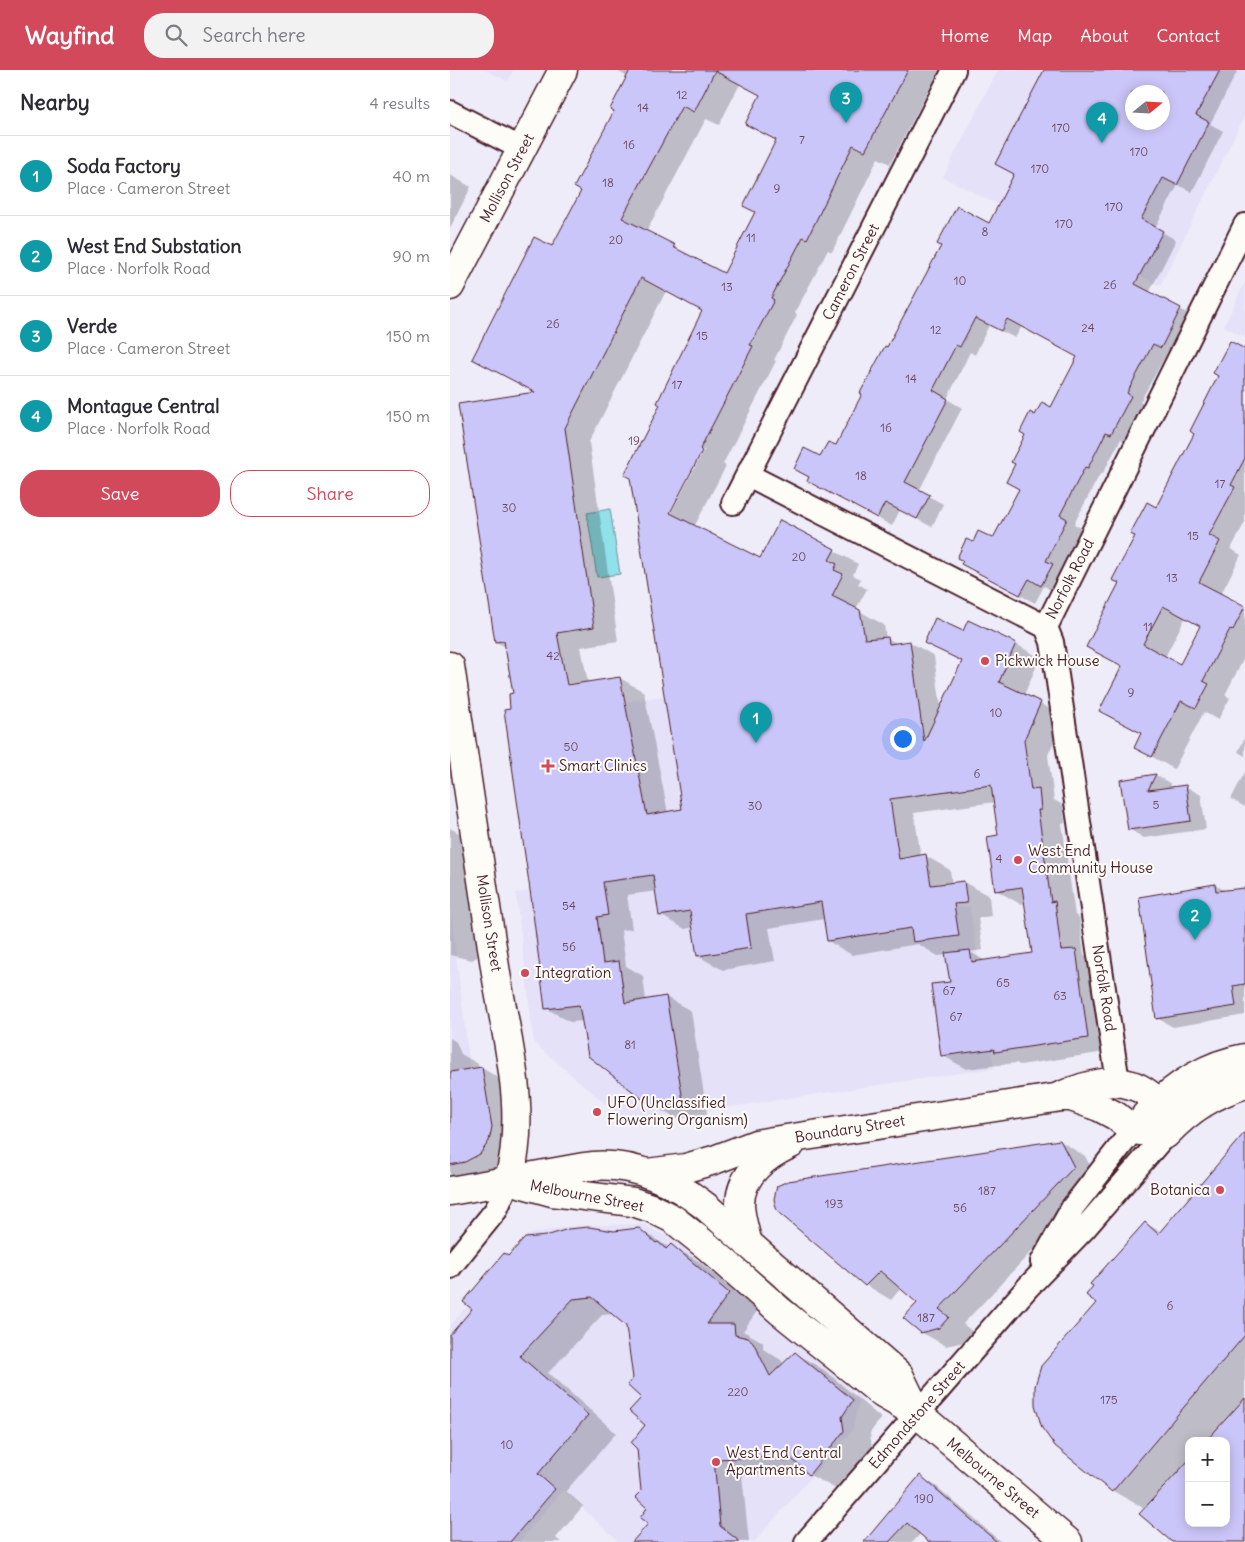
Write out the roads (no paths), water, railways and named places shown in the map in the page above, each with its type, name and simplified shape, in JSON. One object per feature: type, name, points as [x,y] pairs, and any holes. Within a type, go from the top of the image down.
[{"type":"street","name":"Mollison Street","points":[[450,286],[563,70]]},
{"type":"street","name":"Cameron Street","points":[[733,503],[954,70]]},
{"type":"street","points":[[450,112],[522,149]]},
{"type":"street","name":"Norfolk Road","points":[[1118,1082],[1052,642],[1046,627],[1245,225]]},
{"type":"street","points":[[748,475],[1046,627]]},
{"type":"street","name":"Mollison Street","points":[[450,666],[500,999],[517,1090],[517,1137],[509,1180]]},
{"type":"street","points":[[1134,1130],[1159,1102],[1176,1088],[1204,1071],[1223,1063],[1245,1058]]},
{"type":"street","name":"Boundary Street","points":[[1056,1097],[1088,1085],[1118,1082],[1137,1087],[1159,1102]]},
{"type":"street","points":[[1134,1130],[1166,1134],[1193,1109],[1208,1099],[1245,1084]]},
{"type":"street","name":"Boundary Street","points":[[647,1173],[708,1162],[756,1144],[1056,1097],[1071,1097],[1099,1106],[1134,1130]]},
{"type":"street","points":[[1159,1102],[1166,1134]]},
{"type":"street","name":"Edmondstone Street","points":[[1028,1287],[1073,1207],[1134,1130]]},
{"type":"street","name":"Edmondstone Street","points":[[806,1542],[1028,1287],[1084,1229],[1166,1134]]},
{"type":"street","points":[[748,1244],[740,1202],[747,1179],[755,1167],[769,1156],[786,1146],[813,1135]]},
{"type":"street","name":"Melbourne Street","points":[[509,1180],[591,1166],[618,1166],[647,1173],[670,1182],[690,1195],[899,1375],[918,1414]]},
{"type":"street","points":[[450,1191],[509,1180]]},
{"type":"street","points":[[450,1267],[496,1210],[509,1180]]},
{"type":"street","name":"Melbourne Street","points":[[509,1180],[552,1192],[632,1202],[650,1208],[673,1220],[708,1247],[780,1311],[883,1394],[918,1414],[1068,1542]]},
{"type":"water","points":[[610,509],[620,574],[597,577],[587,513]]},
{"type":"place","name":"Verde","points":[[846,123]]},
{"type":"place","name":"Montague Central","points":[[1102,143]]},
{"type":"place","name":"Pickwick House","points":[[985,661]]},
{"type":"place","name":"Soda Factory","points":[[756,743]]},
{"type":"place","name":"Smart Clinics","points":[[548,766]]},
{"type":"place","name":"West End Community House","points":[[1018,860]]},
{"type":"place","name":"West End Substation","points":[[1195,940]]},
{"type":"place","name":"Integration","points":[[525,973]]},
{"type":"place","name":"UFO (Unclassified Flowering Organism)","points":[[597,1112]]},
{"type":"place","name":"Botanica","points":[[1220,1190]]},
{"type":"place","name":"West End Central Apartments","points":[[716,1462]]}]
